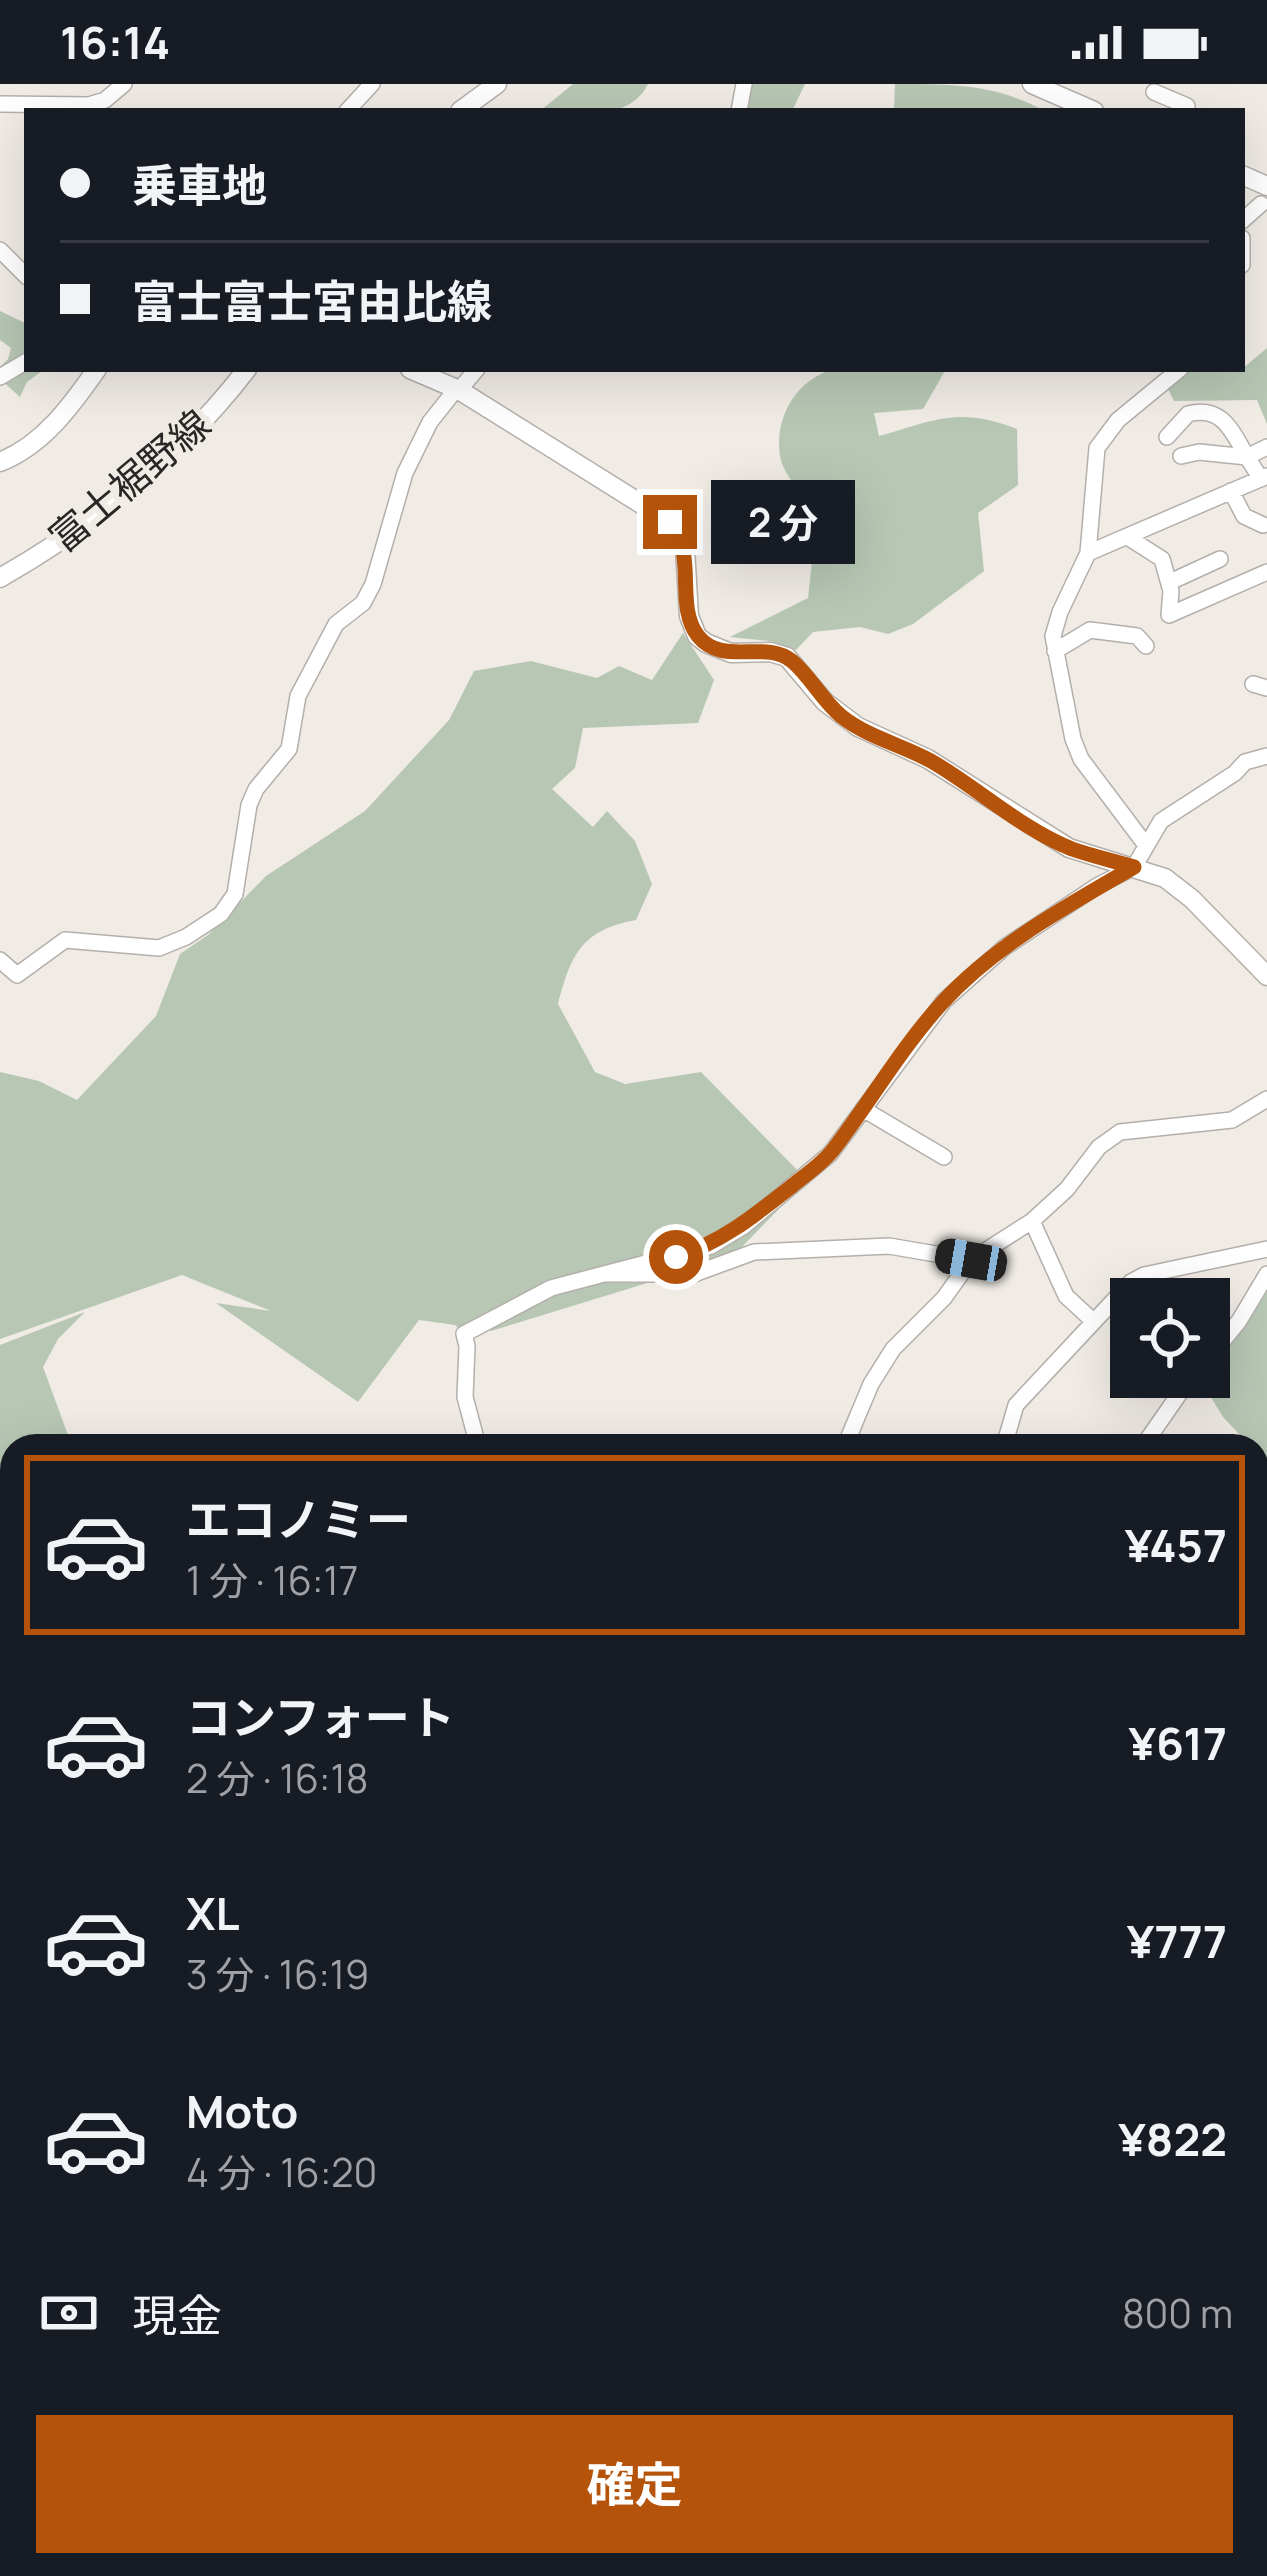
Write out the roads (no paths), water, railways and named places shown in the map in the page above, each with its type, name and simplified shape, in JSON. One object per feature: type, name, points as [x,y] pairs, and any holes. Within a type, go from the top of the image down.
[{"type":"main road","points":[[464,108],[497,84]]},
{"type":"main road","points":[[1032,84],[1087,108]]},
{"type":"main road","points":[[0,462],[63,416],[96,372]]},
{"type":"main road","name":"富士裾野線","points":[[0,578],[106,508],[185,439],[244,372]]},
{"type":"main road","points":[[417,372],[458,389],[670,522],[685,548],[689,616],[706,643],[731,653],[770,652],[787,658],[825,702],[858,728],[928,759],[1070,848],[1165,878],[1267,976]]},
{"type":"street","points":[[0,104],[89,105],[124,84]]},
{"type":"street","points":[[350,108],[372,84]]},
{"type":"street","points":[[1152,88],[1187,106]]},
{"type":"street","points":[[0,250],[24,274]]},
{"type":"street","points":[[0,960],[17,975],[65,940],[159,948],[221,914],[235,894],[249,805],[256,789],[289,749],[298,696],[336,623],[363,603],[373,584],[405,473],[430,422],[474,372]]},
{"type":"street","points":[[1145,844],[1081,759],[1054,651],[1054,628],[1088,553],[1096,448],[1118,420],[1176,372]]},
{"type":"street","points":[[1088,553],[1264,477],[1225,419],[1209,412],[1188,414],[1167,437]]},
{"type":"street","points":[[1181,456],[1199,452],[1247,457],[1267,447]]},
{"type":"street","points":[[1232,491],[1250,523]]},
{"type":"street","points":[[1129,538],[1162,559],[1170,582],[1169,615],[1267,572]]},
{"type":"street","points":[[1170,582],[1220,559]]},
{"type":"street","points":[[1054,651],[1090,630],[1136,636],[1146,646]]},
{"type":"street","points":[[475,1434],[464,1397],[464,1334],[551,1288],[711,1246],[744,1226],[830,1154],[903,1050],[959,987],[1005,947],[1096,886],[1134,867],[1161,821],[1235,773],[1245,761],[1267,756]]},
{"type":"street","points":[[850,1434],[893,1348],[944,1298],[971,1260],[1032,1221],[1067,1189],[1099,1147],[1120,1132],[1232,1120],[1267,1099]]},
{"type":"street","points":[[863,1108],[944,1157]]},
{"type":"street","points":[[1032,1221],[1066,1296],[1092,1320]]},
{"type":"street","points":[[604,1274],[694,1274],[754,1252],[889,1246],[971,1260]]},
{"type":"street","points":[[1008,1434],[1016,1406],[1131,1282],[1144,1275],[1267,1250]]},
{"type":"street","points":[[1230,1332],[1267,1274]]},
{"type":"street","points":[[1152,1434],[1177,1398]]}]
